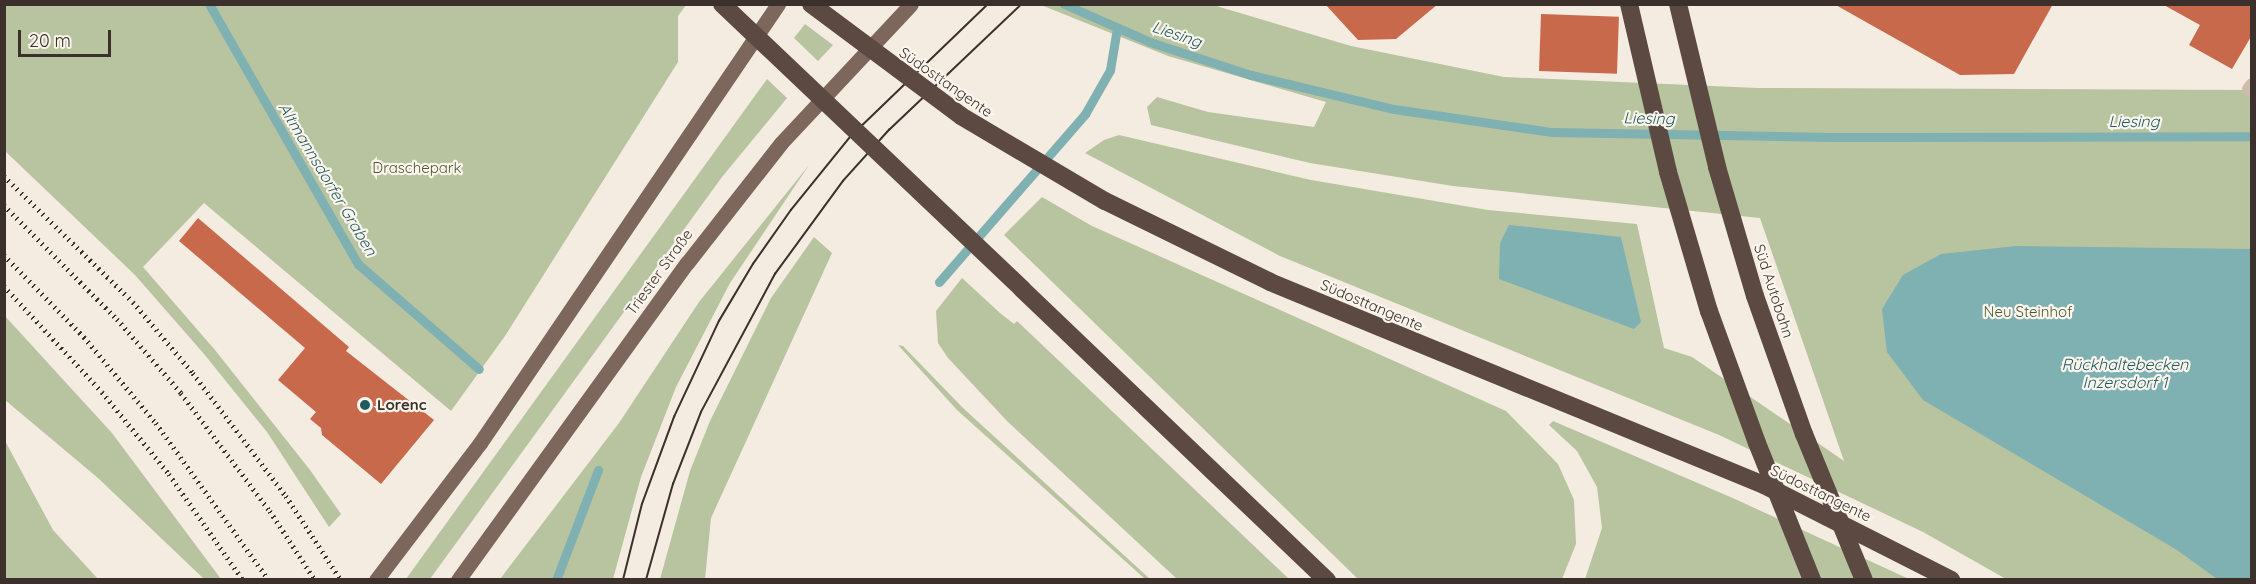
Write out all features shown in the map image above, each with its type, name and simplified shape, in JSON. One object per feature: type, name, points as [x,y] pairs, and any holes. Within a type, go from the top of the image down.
[{"type":"highway","points":[[722,4],[1327,579]]},
{"type":"highway","name":"Südosttangente","points":[[811,4],[961,116],[1106,201],[1270,282],[1764,485],[1951,579]]},
{"type":"highway","points":[[1629,4],[1668,172],[1709,311],[1757,443],[1812,579]]},
{"type":"highway","name":"Süd Autobahn","points":[[1678,4],[1717,167],[1755,296],[1804,434],[1864,579]]},
{"type":"main road","points":[[376,579],[493,424],[778,4]]},
{"type":"main road","name":"Triester Straße","points":[[458,579],[687,263],[781,143],[911,4]]},
{"type":"green space","name":"Draschepark","points":[[4,5],[686,5],[678,16],[678,62],[505,336],[451,411],[204,203],[143,267],[215,350],[310,470],[341,514],[329,527],[267,432],[204,354],[135,275],[5,151]]},
{"type":"green space","name":"Neu Steinhof","points":[[1041,5],[1213,5],[1351,46],[1504,77],[1758,88],[2251,90],[2251,579],[2006,579],[1923,532],[1719,435],[1280,256],[1085,153],[1104,140],[1119,135],[1311,180],[1488,210],[1637,224],[1664,348],[1692,357],[1844,461],[1760,218],[1453,186],[1310,163],[1151,125],[1147,107],[1157,97],[1208,112],[1314,127],[1326,102],[1168,56]]},
{"type":"green space","points":[[805,24],[833,45],[818,61],[794,38]]},
{"type":"green space","points":[[767,79],[787,98],[722,177],[430,579],[406,579]]},
{"type":"green space","points":[[809,165],[730,283],[676,387],[641,477],[613,579],[500,579],[619,423],[699,302]]},
{"type":"green space","points":[[1042,197],[1092,226],[1506,411],[1558,464],[1574,500],[1576,544],[1562,579],[1358,579],[1004,235]]},
{"type":"green space","points":[[814,237],[832,253],[711,518],[705,579],[660,579],[690,471],[710,421],[771,298]]},
{"type":"green space","points":[[962,278],[1014,324],[1017,321],[1289,579],[1177,579],[1008,422],[948,358],[938,343],[936,311]]},
{"type":"green space","points":[[4,315],[112,433],[221,579],[204,579],[98,478],[5,400]]},
{"type":"green space","points":[[898,345],[903,346],[963,408],[1150,579],[1145,579],[957,410]]},
{"type":"green space","points":[[1553,421],[1735,499],[1909,579],[1585,579],[1602,528],[1597,487],[1577,451],[1549,425]]},
{"type":"green space","points":[[4,439],[53,530],[98,579],[5,579]]},
{"type":"water","points":[[1509,225],[1621,237],[1641,322],[1634,329],[1499,279],[1500,243]]},
{"type":"water","name":"Rückhaltebecken Inzersdorf 1","points":[[2016,246],[2251,249],[2251,579],[2217,579],[2177,550],[1923,400],[1887,352],[1882,309],[1903,275],[1941,254]]},
{"type":"building","points":[[1325,4],[1438,4],[1396,39],[1358,40]]},
{"type":"building","points":[[1834,4],[2053,4],[2014,74],[1960,75]]},
{"type":"building","points":[[2162,4],[2252,4],[2252,35],[2232,69],[2189,45],[2200,25]]},
{"type":"building","points":[[1541,14],[1619,17],[1617,74],[1539,71]]},
{"type":"building","name":"Lorenc","points":[[198,218],[349,347],[346,351],[434,420],[381,484],[322,435],[321,428],[310,419],[316,412],[278,380],[305,348],[179,241]]},
{"type":"waterway","name":"Altmannsdorfer Graben","points":[[209,4],[358,264],[479,369]]},
{"type":"waterway","name":"Liesing","points":[[1064,4],[1150,42],[1251,75],[1394,109],[1552,132],[1833,137],[2252,136]]},
{"type":"waterway","points":[[939,282],[1085,114],[1110,70],[1117,28]]},
{"type":"waterway","name":"Altmannsdorfer Graben","points":[[556,580],[598,470]]},
{"type":"tram line","points":[[623,580],[642,504],[674,417],[719,321],[753,264],[791,210],[851,136],[988,4]]},
{"type":"tram line","points":[[646,580],[673,484],[701,412],[775,274],[843,181],[889,130],[1022,4]]},
{"type":"railway","points":[[4,176],[133,302],[193,373],[286,496],[341,580]]},
{"type":"railway","points":[[4,205],[117,319],[181,393],[270,511],[315,580]]},
{"type":"railway","points":[[4,255],[84,337],[156,423],[269,580]]},
{"type":"railway","points":[[4,286],[102,392],[169,474],[243,580]]},
{"type":"place","name":"Lorenc","points":[[365,405]]}]
